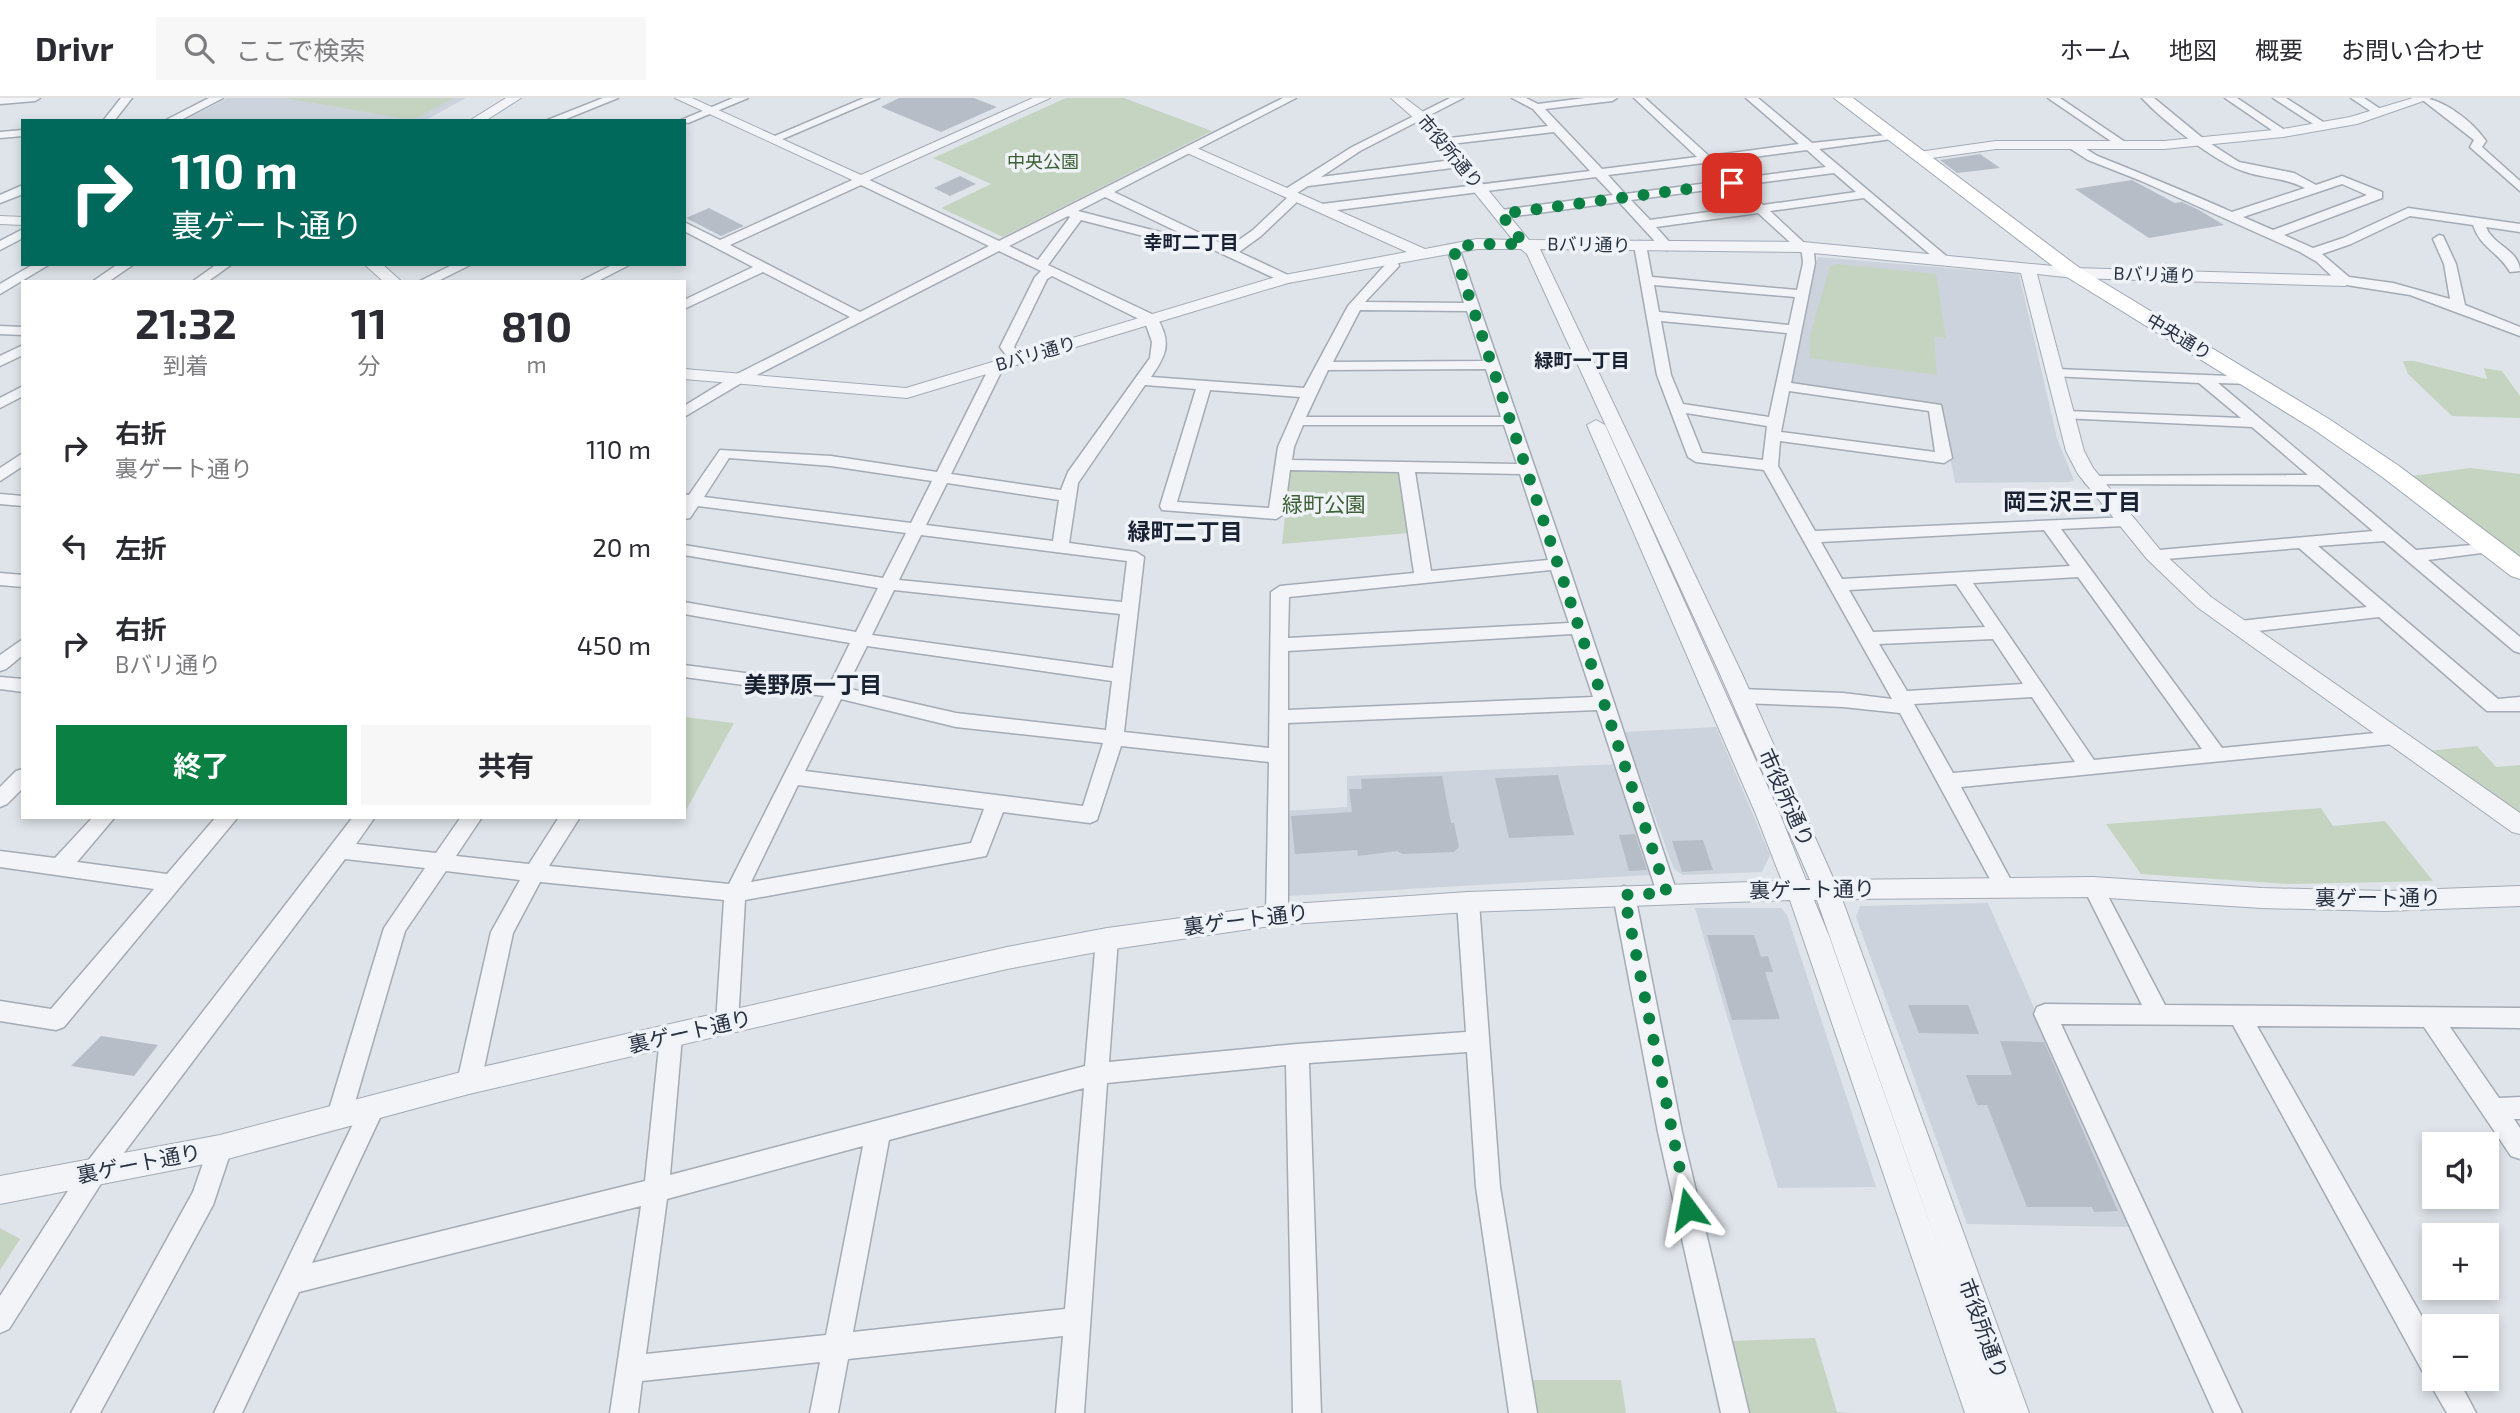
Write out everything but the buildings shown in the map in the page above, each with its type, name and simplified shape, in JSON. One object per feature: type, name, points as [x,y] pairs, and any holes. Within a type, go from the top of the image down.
[{"type":"main road","name":"中央通り","points":[[1842,98],[2074,273],[2250,380],[2390,471],[2520,570]]},
{"type":"street","points":[[0,101],[34,98]]},
{"type":"street","points":[[110,119],[127,98]]},
{"type":"street","points":[[173,119],[218,98]]},
{"type":"street","points":[[480,119],[515,98]]},
{"type":"street","points":[[555,119],[613,98]]},
{"type":"street","points":[[681,98],[774,139],[1151,319],[1160,347],[1143,381],[1076,472],[1068,496],[1060,547]]},
{"type":"street","points":[[686,120],[743,98]]},
{"type":"street","points":[[774,139],[874,98]]},
{"type":"street","points":[[721,244],[1044,98]]},
{"type":"street","points":[[686,412],[738,379],[999,246],[1073,214],[1106,193],[1291,98]]},
{"type":"street","name":"市役所通り","points":[[1397,98],[1421,117],[1524,244],[1534,252],[1741,696],[1826,889],[2013,1413]]},
{"type":"street","points":[[1229,253],[1258,233],[1296,191],[1356,149],[1458,98]]},
{"type":"street","points":[[1517,98],[1536,107],[1667,246]]},
{"type":"street","points":[[1536,107],[1612,98]]},
{"type":"street","points":[[1640,98],[1808,252],[1809,263],[1774,429],[1770,466],[1904,702],[2004,886]]},
{"type":"street","points":[[1751,98],[1945,260]]},
{"type":"street","points":[[2053,98],[2125,146]]},
{"type":"street","points":[[2147,98],[2201,142],[2248,169],[2290,177],[2314,188]]},
{"type":"street","points":[[2230,98],[2283,133]]},
{"type":"street","points":[[2278,98],[2325,127]]},
{"type":"street","points":[[2356,98],[2379,112]]},
{"type":"street","points":[[1918,156],[1996,145],[2125,146],[2201,142],[2283,133],[2325,127],[2417,99],[2453,116],[2478,138],[2480,142],[2476,147],[2481,153],[2520,187]]},
{"type":"street","points":[[1442,142],[1557,128]]},
{"type":"street","points":[[0,135],[21,133]]},
{"type":"street","points":[[1322,208],[1892,136]]},
{"type":"street","points":[[2075,147],[2092,158],[2274,234],[2312,253],[2345,281],[2397,286],[2520,332]]},
{"type":"street","points":[[1190,149],[1296,191],[1322,208],[1422,253]]},
{"type":"street","points":[[1296,191],[1460,163]]},
{"type":"street","points":[[1501,214],[1836,169]]},
{"type":"street","points":[[2233,216],[2342,180],[2378,195],[2274,234]]},
{"type":"street","points":[[0,199],[21,190]]},
{"type":"street","points":[[1106,193],[1284,279]]},
{"type":"street","points":[[1648,224],[1867,194]]},
{"type":"street","points":[[2312,253],[2347,241],[2408,212],[2520,228]]},
{"type":"street","points":[[1073,214],[1195,247],[1209,243]]},
{"type":"street","points":[[1017,360],[1007,347],[1042,277],[1049,257],[1073,214]]},
{"type":"street","points":[[0,220],[21,220]]},
{"type":"street","points":[[2478,222],[2484,239],[2509,257],[2515,269]]},
{"type":"street","points":[[686,227],[860,317]]},
{"type":"street","points":[[686,238],[698,233]]},
{"type":"street","points":[[0,246],[21,234]]},
{"type":"street","points":[[2439,239],[2450,264],[2459,308]]},
{"type":"street","name":"Bバリ通り","points":[[686,374],[896,394],[1284,279],[1476,244],[1803,247],[2074,273],[2345,281]]},
{"type":"street","name":"市役所通り","points":[[1524,244],[1517,252],[1707,673],[1798,890],[1981,1413]]},
{"type":"street","points":[[1640,245],[1664,375],[1696,457],[1770,466]]},
{"type":"street","points":[[1453,248],[1667,893]]},
{"type":"street","points":[[1205,386],[1168,506],[1276,514],[1282,465],[1308,393],[1355,306],[1392,266],[1391,260]]},
{"type":"street","points":[[0,290],[41,266]]},
{"type":"street","points":[[101,280],[125,266]]},
{"type":"street","points":[[201,280],[223,266]]},
{"type":"street","points":[[374,266],[392,280]]},
{"type":"street","points":[[429,280],[461,266]]},
{"type":"street","points":[[589,280],[621,266]]},
{"type":"street","points":[[686,304],[764,267]]},
{"type":"street","points":[[2028,268],[2075,451],[2092,481],[2154,555],[2180,582],[2240,627],[2520,825]]},
{"type":"street","points":[[1647,280],[1802,294]]},
{"type":"street","points":[[1355,306],[1471,307]]},
{"type":"street","points":[[1654,316],[1796,330]]},
{"type":"street","points":[[0,330],[20,329]]},
{"type":"street","points":[[0,362],[21,350]]},
{"type":"street","points":[[1323,366],[1492,365]]},
{"type":"street","points":[[727,1023],[735,893],[790,777],[997,366]]},
{"type":"street","points":[[2056,373],[2250,380]]},
{"type":"street","points":[[2205,380],[2520,647]]},
{"type":"street","points":[[1143,381],[1308,393]]},
{"type":"street","points":[[1676,407],[1774,429],[1944,458],[1936,408],[1783,386]]},
{"type":"street","points":[[0,404],[21,391]]},
{"type":"street","points":[[2067,415],[2254,423]]},
{"type":"street","points":[[1296,421],[1509,421]]},
{"type":"street","points":[[687,504],[725,453],[831,461],[1068,496]]},
{"type":"street","points":[[0,476],[21,460]]},
{"type":"street","points":[[1282,465],[1527,469]]},
{"type":"street","points":[[1406,467],[1423,576]]},
{"type":"street","points":[[2092,481],[2323,480]]},
{"type":"street","points":[[0,499],[21,501]]},
{"type":"street","points":[[687,504],[916,528],[1136,557],[1114,739],[1090,815],[790,777]]},
{"type":"street","points":[[1809,537],[2124,521]]},
{"type":"street","points":[[2049,525],[2216,754]]},
{"type":"street","points":[[2154,555],[2389,535]]},
{"type":"street","points":[[2305,544],[2494,706],[2520,704]]},
{"type":"street","points":[[2413,556],[2489,547]]},
{"type":"street","points":[[686,550],[888,584],[1130,609]]},
{"type":"street","points":[[1277,915],[1280,592],[1560,564]]},
{"type":"street","points":[[1837,585],[2083,571]]},
{"type":"street","points":[[1961,578],[2088,766]]},
{"type":"street","points":[[0,579],[21,581]]},
{"type":"street","points":[[686,608],[861,639],[1122,676]]},
{"type":"street","points":[[2240,627],[2380,611]]},
{"type":"street","points":[[1280,645],[1581,628]]},
{"type":"street","points":[[1868,638],[1998,633]]},
{"type":"street","points":[[0,665],[21,647]]},
{"type":"street","points":[[686,671],[833,691],[956,720],[1277,756]]},
{"type":"street","points":[[0,683],[21,686]]},
{"type":"street","points":[[1741,696],[1904,702],[2036,690]]},
{"type":"street","points":[[1278,717],[1606,703]]},
{"type":"street","points":[[1948,781],[2396,738]]},
{"type":"street","points":[[0,799],[21,778]]},
{"type":"street","points":[[340,850],[735,893],[979,850],[996,804]]},
{"type":"street","points":[[60,867],[103,819]]},
{"type":"street","points":[[0,1011],[56,1020],[226,819]]},
{"type":"street","points":[[0,1320],[93,1174],[363,819]]},
{"type":"street","points":[[339,1116],[395,928],[471,819]]},
{"type":"street","points":[[470,1082],[502,932],[534,873],[569,819]]},
{"type":"street","points":[[0,859],[173,883]]},
{"type":"street","name":"裏ゲート通り","points":[[0,1190],[220,1148],[470,1082],[1007,958],[1107,939],[1277,915],[1468,902],[1667,893],[2004,886],[2094,887],[2261,898],[2385,901],[2520,896]]},
{"type":"street","points":[[2094,887],[2157,1013]]},
{"type":"street","points":[[1624,895],[1670,1132],[1735,1413]]},
{"type":"street","points":[[1468,902],[1488,1187],[1523,1413]]},
{"type":"street","points":[[1070,1413],[1107,939]]},
{"type":"street","points":[[2228,1413],[2045,1014],[2520,1018]]},
{"type":"street","points":[[2239,1015],[2422,1343]]},
{"type":"street","points":[[2430,1017],[2520,1148]]},
{"type":"street","points":[[624,1413],[656,1190],[671,1037]]},
{"type":"street","points":[[291,1280],[656,1190],[1095,1074],[1297,1054],[1477,1041]]},
{"type":"street","points":[[1297,1054],[1307,1413]]},
{"type":"street","points":[[228,1413],[373,1107]]},
{"type":"street","points":[[2493,1109],[2520,1108]]},
{"type":"street","points":[[824,1413],[878,1132]]},
{"type":"street","points":[[85,1413],[204,1197],[220,1148]]},
{"type":"street","points":[[630,1369],[1076,1321]]},
{"type":"street","points":[[2450,1391],[2462,1413]]},
{"type":"shaded area","points":[[228,98],[466,98],[428,119],[186,119]]},
{"type":"shaded area","points":[[1818,257],[2019,274],[2057,438],[2074,480],[1955,483],[1940,405],[1789,383]]},
{"type":"shaded area","points":[[1716,727],[1770,855],[1762,872],[1683,875],[1674,869],[1624,732]]},
{"type":"shaded area","points":[[1618,764],[1654,873],[1650,875],[1289,896],[1285,811],[1347,807],[1347,776]]},
{"type":"shaded area","points":[[1988,903],[2131,1227],[1967,1224],[1856,917],[1860,906]]},
{"type":"shaded area","points":[[1695,908],[1781,908],[1787,915],[1876,1187],[1778,1188]]},
{"type":"green space","points":[[285,98],[454,98],[417,118],[405,119]]},
{"type":"green space","name":"中央公園","points":[[1066,98],[1124,98],[1212,131],[1003,237],[941,208],[991,184],[933,158]]},
{"type":"green space","points":[[1837,264],[1936,274],[1946,338],[1934,337],[1937,375],[1810,358],[1810,336],[1830,266]]},
{"type":"green space","points":[[2403,361],[2414,361],[2487,379],[2484,368],[2502,371],[2520,396],[2520,418],[2452,416],[2408,374]]},
{"type":"green space","points":[[2470,468],[2520,474],[2520,561],[2412,476]]},
{"type":"green space","name":"緑町公園","points":[[1290,469],[1398,470],[1409,533],[1282,544]]},
{"type":"green space","points":[[686,717],[734,723],[686,810]]},
{"type":"green space","points":[[2477,746],[2496,767],[2520,765],[2520,817],[2428,751]]},
{"type":"green space","points":[[2321,808],[2333,826],[2385,821],[2433,881],[2288,884],[2141,874],[2106,824]]},
{"type":"green space","points":[[0,1228],[20,1239],[0,1270]]},
{"type":"green space","points":[[1815,1338],[1837,1412],[1852,1413],[1747,1413],[1730,1341]]},
{"type":"green space","points":[[1531,1380],[1621,1380],[1626,1413],[1535,1413]]},
{"type":"district","name":"幸町二丁目","points":[[1191,242]]},
{"type":"district","name":"緑町一丁目","points":[[1582,360]]},
{"type":"district","name":"岡三沢三丁目","points":[[2072,502]]},
{"type":"district","name":"緑町二丁目","points":[[1185,532]]},
{"type":"district","name":"美野原一丁目","points":[[813,685]]},
{"type":"route","points":[[1688,1209],[1670,1132],[1624,895],[1667,893],[1547,524],[1509,421],[1453,248],[1476,244],[1524,244],[1501,214],[1732,183]]}]
